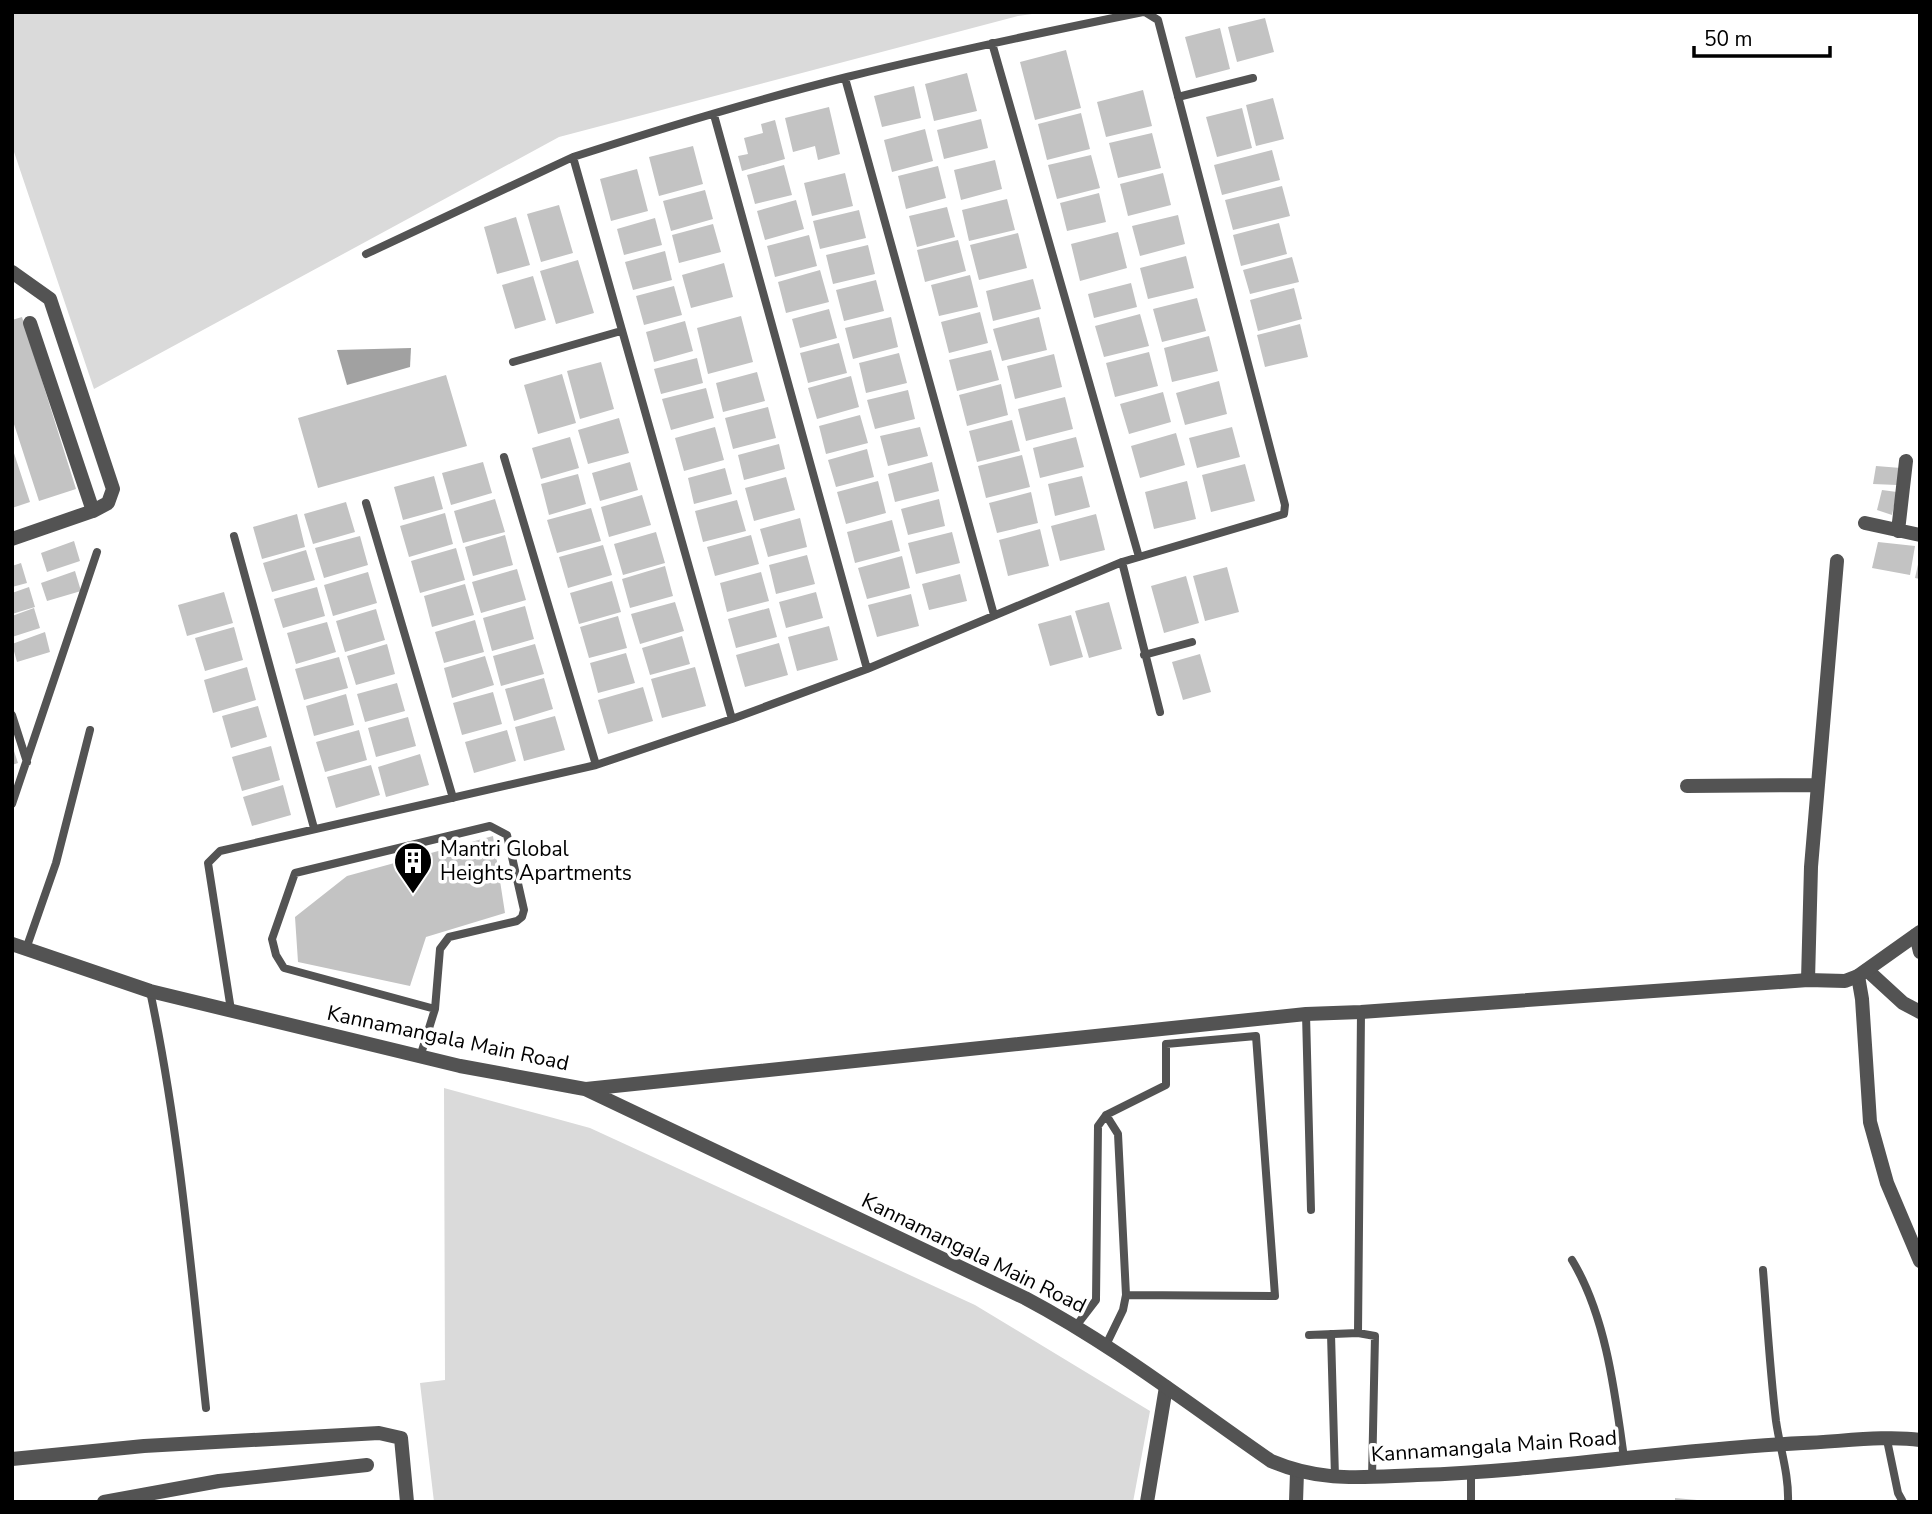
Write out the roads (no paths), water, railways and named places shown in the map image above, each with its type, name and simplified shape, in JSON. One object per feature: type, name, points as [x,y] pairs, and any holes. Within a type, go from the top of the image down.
[{"type":"street","points":[[12,272],[50,299],[114,489],[107,503],[93,512],[12,539]]},
{"type":"street","points":[[30,323],[93,512]]},
{"type":"street","points":[[1898,531],[1906,461]]},
{"type":"street","points":[[1865,523],[1920,535]]},
{"type":"street","points":[[1808,980],[1811,867],[1837,561]]},
{"type":"street","points":[[1687,786],[1818,785]]},
{"type":"street","points":[[584,1089],[1306,1014],[1361,1013],[1808,980],[1845,981],[1862,973],[1918,933],[1920,952]]},
{"type":"street","name":"Kannamangala Main Road","points":[[19,946],[150,991],[420,1057],[584,1089],[1012,1292],[1076,1326],[1271,1461],[1297,1472],[1371,1478],[1471,1474],[1779,1444],[1920,1440]]},
{"type":"street","points":[[1862,973],[1920,1012]]},
{"type":"street","points":[[1862,973],[1870,1122],[1887,1183],[1920,1261]]},
{"type":"street","points":[[1147,1502],[1166,1387]]},
{"type":"street","points":[[12,1459],[144,1446],[379,1433],[401,1438],[407,1502]]},
{"type":"street","points":[[104,1502],[219,1481],[367,1465]]},
{"type":"street","points":[[1296,1502],[1297,1472]]},
{"type":"lane","points":[[231,1010],[208,863],[220,851],[596,765],[867,669],[1122,562],[1284,514],[1285,505],[1158,20],[1144,12],[992,43],[845,78],[573,157],[366,254]]},
{"type":"lane","points":[[992,43],[1139,557]]},
{"type":"lane","points":[[845,78],[994,615]]},
{"type":"lane","points":[[1178,97],[1253,78]]},
{"type":"lane","points":[[714,115],[867,669]]},
{"type":"lane","points":[[573,157],[732,719]]},
{"type":"lane","points":[[513,362],[621,331]]},
{"type":"lane","points":[[505,457],[596,765]]},
{"type":"lane","points":[[366,503],[453,798]]},
{"type":"lane","points":[[234,536],[314,828]]},
{"type":"lane","points":[[12,804],[97,552]]},
{"type":"lane","points":[[1122,562],[1160,712]]},
{"type":"lane","points":[[1144,655],[1192,642]]},
{"type":"lane","points":[[12,715],[27,761]]},
{"type":"lane","points":[[19,946],[56,863],[90,730]]},
{"type":"lane","points":[[420,1057],[435,1009],[440,949],[443,942],[449,937],[522,917],[524,910],[507,835],[490,826],[295,873],[272,939],[276,955],[284,968],[435,1009]]},
{"type":"lane","points":[[150,991],[175,1125],[206,1408]]},
{"type":"lane","points":[[1358,1333],[1361,1013]]},
{"type":"lane","points":[[1306,1014],[1311,1210]]},
{"type":"lane","points":[[1076,1326],[1096,1300],[1098,1126],[1106,1115],[1166,1085],[1166,1044],[1256,1036],[1275,1296],[1126,1295]]},
{"type":"lane","points":[[1106,1115],[1118,1134],[1126,1295],[1123,1310],[1107,1345]]},
{"type":"lane","points":[[1573,1260],[1586,1283],[1599,1325],[1615,1394],[1624,1458]]},
{"type":"lane","points":[[1763,1270],[1779,1444],[1787,1470],[1788,1502]]},
{"type":"lane","points":[[1309,1335],[1358,1333],[1375,1336],[1371,1478]]},
{"type":"lane","points":[[1331,1334],[1335,1477]]},
{"type":"lane","points":[[1887,1440],[1898,1493],[1903,1502]]},
{"type":"lane","points":[[1471,1474],[1471,1502]]},
{"type":"place","name":"Mantri Global Heights Apartments","points":[[413,895]]}]
